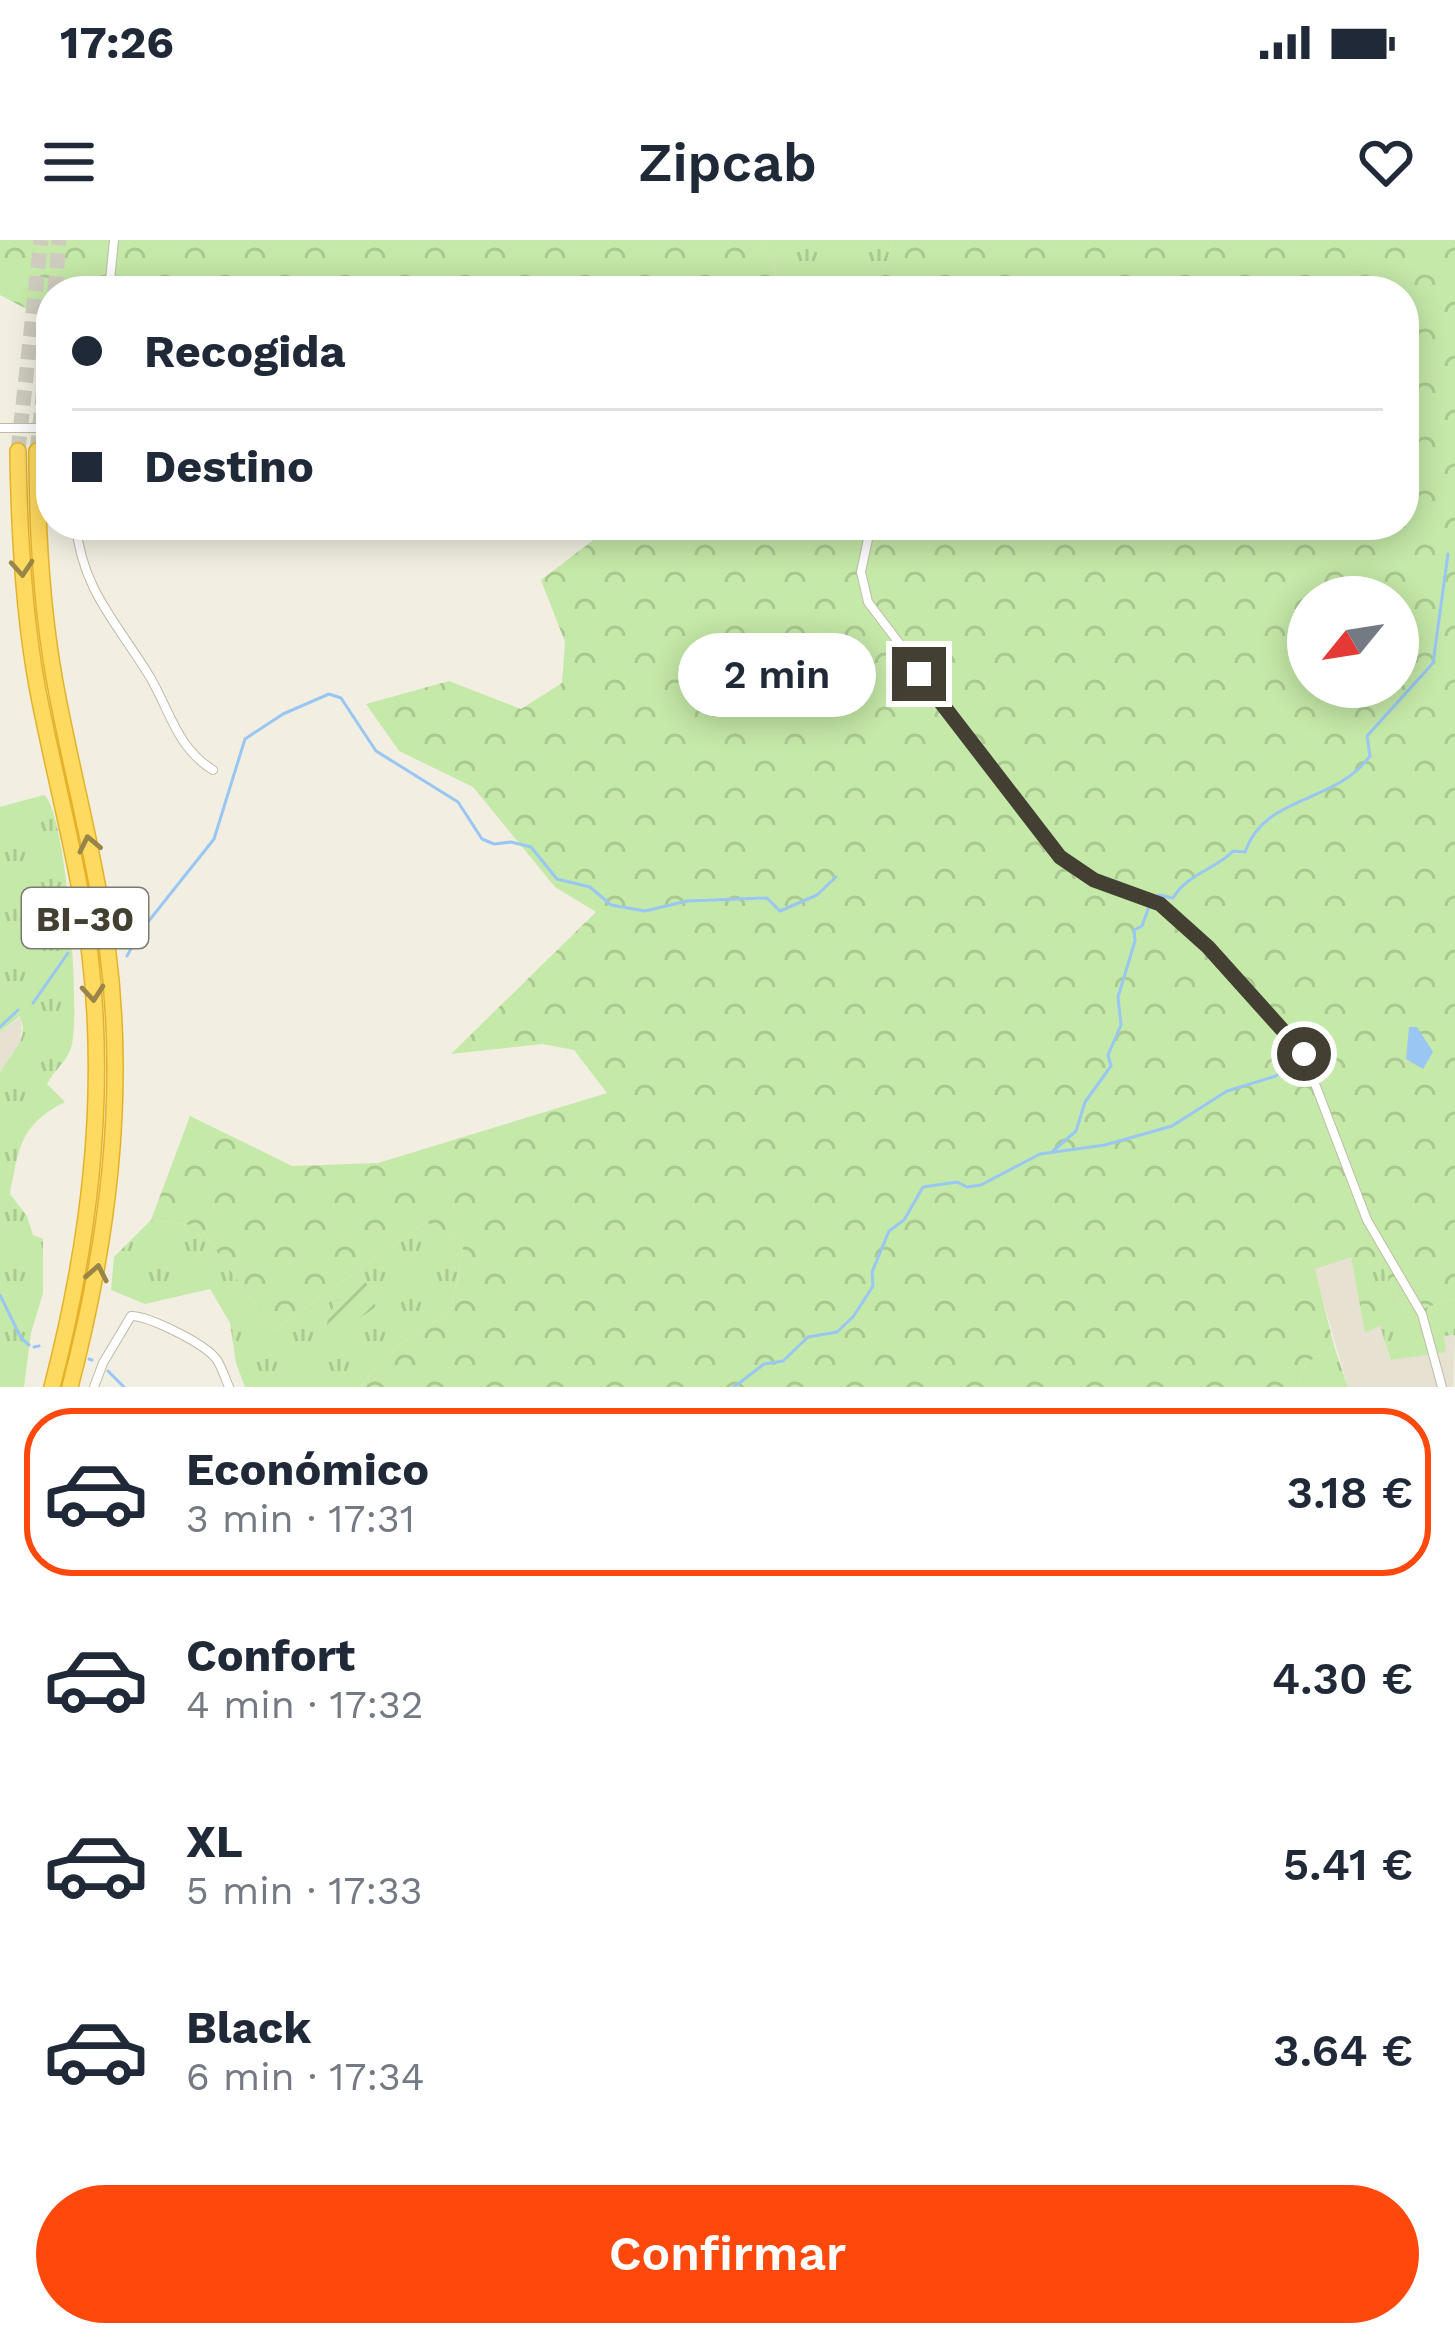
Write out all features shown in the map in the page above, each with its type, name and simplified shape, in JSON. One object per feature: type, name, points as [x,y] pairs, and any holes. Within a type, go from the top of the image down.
[{"type":"highway","name":"BI-30","points":[[36,528],[28,451],[28,627],[81,897],[97,1061],[88,1217],[52,1387]]},
{"type":"highway","name":"BI-30","points":[[37,540],[46,625],[99,894],[115,1060],[106,1219],[70,1387]]},
{"type":"street","points":[[110,276],[114,240]]},
{"type":"street","points":[[0,428],[36,428]]},
{"type":"street","points":[[79,540],[86,576],[150,678],[182,742],[213,770]]},
{"type":"street","points":[[868,540],[861,572],[868,602],[1060,857],[1094,880],[1160,904],[1208,947],[1304,1054],[1367,1220],[1421,1314],[1442,1387]]},
{"type":"street","points":[[94,1387],[131,1316],[145,1316],[205,1347],[229,1387]]},
{"type":"shaded area","points":[[22,1016],[20,1049],[0,1073],[0,1032]]},
{"type":"shaded area","points":[[1351,1256],[1365,1332],[1380,1326],[1391,1360],[1445,1351],[1444,1336],[1455,1335],[1453,1387],[1348,1387],[1314,1269]]},
{"type":"green space","points":[[0,240],[764,240],[776,276],[36,276],[36,314],[0,295]]},
{"type":"green space","points":[[764,240],[893,240],[882,276],[776,276]]},
{"type":"green space","points":[[893,240],[1455,240],[1455,1299],[1406,1313],[1382,1266],[1370,1274],[1373,1300],[1385,1316],[1380,1326],[1365,1333],[1351,1257],[1315,1269],[1334,1346],[1306,1363],[1297,1387],[361,1387],[384,1355],[451,1311],[464,1242],[426,1222],[274,1330],[198,1226],[151,1220],[190,1116],[292,1166],[378,1163],[607,1093],[574,1050],[542,1044],[451,1054],[596,912],[555,887],[473,787],[399,751],[366,704],[449,681],[521,709],[562,683],[565,642],[541,580],[593,540],[1419,540],[1419,276],[1094,276],[1081,268],[1044,267],[1010,276],[882,276]]},
{"type":"green space","points":[[1072,245],[1086,251],[1098,276],[989,276],[1011,263]]},
{"type":"green space","points":[[44,795],[52,809],[65,873],[74,1025],[70,1050],[47,1084],[65,1102],[30,1129],[16,1164],[10,1194],[27,1216],[33,1235],[43,1239],[43,1293],[31,1333],[24,1387],[0,1387],[0,1073],[23,1032],[20,1016],[0,1032],[0,807]]},
{"type":"green space","points":[[151,1220],[198,1226],[274,1330],[426,1222],[464,1242],[451,1311],[384,1355],[361,1387],[245,1387],[230,1323],[210,1289],[145,1304],[111,1290],[114,1257]]},
{"type":"green space","points":[[1382,1266],[1406,1313],[1455,1299],[1455,1335],[1444,1336],[1446,1352],[1391,1360],[1380,1326],[1384,1316],[1373,1300],[1369,1274]]},
{"type":"green space","points":[[364,1277],[376,1307],[346,1327],[329,1349],[327,1326],[333,1307]]},
{"type":"green space","points":[[1334,1346],[1348,1387],[1297,1387],[1306,1363]]},
{"type":"water","points":[[1409,1027],[1417,1027],[1433,1052],[1423,1069],[1406,1059]]},
{"type":"waterway","points":[[1153,899],[1159,895],[1173,898],[1186,883],[1233,851],[1245,852],[1268,819],[1338,784],[1370,756],[1367,736],[1433,663],[1448,554]]},
{"type":"waterway","points":[[127,956],[140,932],[214,839],[245,739],[283,714],[329,694],[341,698],[376,751],[458,802],[482,839],[531,847],[557,879],[590,887],[611,905],[645,911],[687,901],[767,898],[780,911],[817,895],[836,877]]},
{"type":"waterway","points":[[1053,1151],[1076,1131],[1085,1102],[1111,1066],[1108,1055],[1121,1025],[1118,997],[1134,930],[1142,926],[1150,904]]},
{"type":"waterway","points":[[33,1003],[68,953]]},
{"type":"waterway","points":[[0,1027],[18,1010]]},
{"type":"waterway","points":[[734,1387],[764,1364],[783,1361],[808,1337],[837,1332],[853,1317],[873,1286],[872,1272],[889,1231],[904,1220],[923,1187],[957,1182],[967,1187],[981,1185],[1040,1154],[1105,1145],[1172,1126],[1227,1091],[1276,1076],[1302,1057]]},
{"type":"waterway","points":[[0,1295],[29,1345]]},
{"type":"waterway","points":[[34,1347],[39,1346]]},
{"type":"waterway","points":[[108,1371],[124,1387]]},
{"type":"tunnel","points":[[37,276],[41,240]]},
{"type":"tunnel","points":[[56,276],[59,240]]},
{"type":"tunnel","points":[[18,451],[36,286]]},
{"type":"route","points":[[919,674],[1060,857],[1094,880],[1160,904],[1208,947],[1304,1054]]}]
